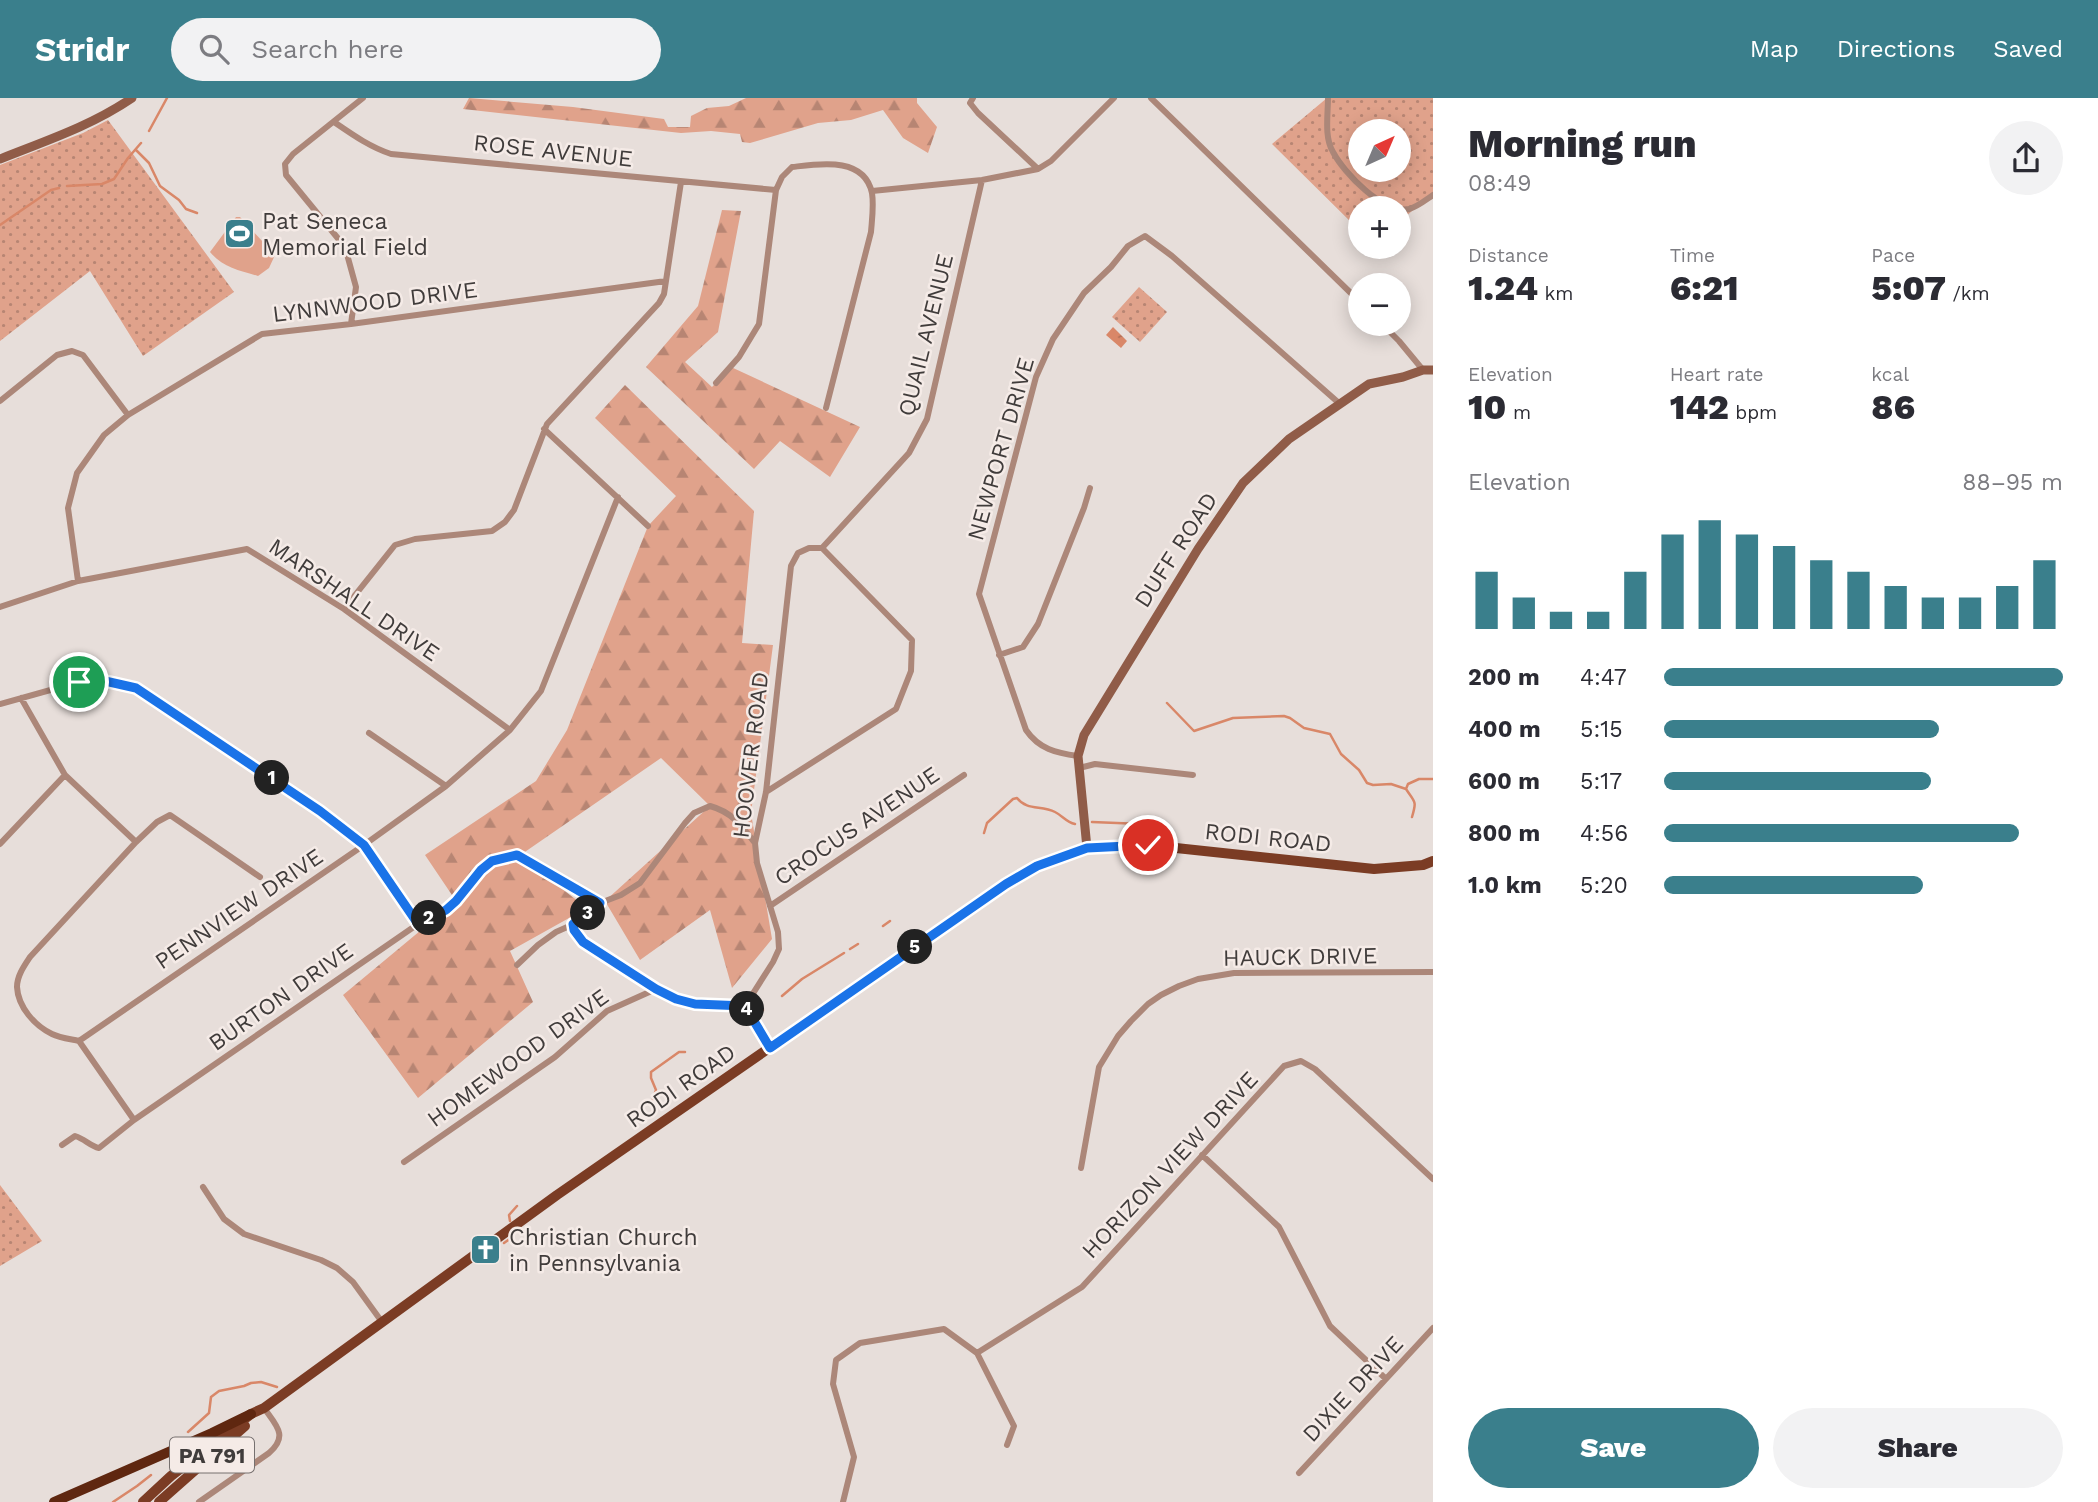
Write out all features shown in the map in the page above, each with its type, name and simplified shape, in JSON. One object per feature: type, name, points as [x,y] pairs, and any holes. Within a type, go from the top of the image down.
[{"type":"highway","points":[[54,1502],[251,1414]]},
{"type":"main road","name":"RODI ROAD","points":[[143,1502],[171,1476],[251,1414],[264,1408],[559,1194],[1006,884],[1037,866],[1087,848],[1148,845],[1374,869],[1423,865],[1433,861]]},
{"type":"main road","name":"RODI ROAD","points":[[159,1502],[255,1419],[264,1408]]},
{"type":"street","points":[[0,159],[77,129],[132,98]]},
{"type":"street","points":[[351,324],[356,288],[345,247],[285,175],[285,164],[293,154],[363,98]]},
{"type":"street","points":[[973,98],[970,103],[978,113],[1038,169]]},
{"type":"street","points":[[872,191],[982,180],[1038,169],[1051,161],[1114,98]]},
{"type":"street","points":[[1151,98],[1348,290]]},
{"type":"street","points":[[1328,98],[1327,130],[1332,151],[1373,198],[1393,207],[1409,209],[1433,195]]},
{"type":"street","name":"ROSE AVENUE","points":[[334,122],[368,144],[391,154],[776,190]]},
{"type":"street","points":[[716,383],[740,357],[760,324],[776,190],[782,177],[792,167],[827,163],[848,165],[865,178],[872,191],[871,232],[826,408]]},
{"type":"street","name":"QUAIL AVENUE","points":[[822,548],[909,453],[927,419],[982,180]]},
{"type":"street","points":[[344,609],[395,545],[407,540],[492,531],[505,522],[514,510],[544,429],[559,409],[659,303],[664,294],[681,182]]},
{"type":"street","name":"NEWPORT DRIVE","points":[[1078,756],[1049,750],[1038,745],[1032,738],[1024,724],[979,594],[1036,377],[1053,339],[1084,293],[1128,246],[1145,236],[1172,256],[1340,404]]},
{"type":"street","name":"LYNNWOOD DRIVE","points":[[78,581],[68,508],[78,473],[104,435],[128,415],[262,334],[666,281]]},
{"type":"street","points":[[1394,336],[1428,370]]},
{"type":"street","points":[[0,401],[57,355],[72,351],[83,355],[128,415]]},
{"type":"street","name":"DUFF ROAD","points":[[1087,848],[1078,756],[1087,730],[1198,549],[1242,483],[1290,439],[1369,384],[1428,370]]},
{"type":"street","points":[[544,429],[648,526]]},
{"type":"street","points":[[999,655],[1023,647],[1038,624],[1090,488]]},
{"type":"street","name":"PENNVIEW DRIVE","points":[[79,1041],[446,786],[510,730],[541,691],[618,497]]},
{"type":"street","name":"HOOVER ROAD","points":[[745,1006],[760,985],[779,949],[778,932],[757,863],[755,844],[765,792],[791,566],[797,553],[809,548],[822,548]]},
{"type":"street","points":[[765,792],[897,709],[911,671],[912,640],[822,548]]},
{"type":"street","name":"MARSHALL DRIVE","points":[[0,607],[78,581],[247,549],[344,609],[510,730]]},
{"type":"street","points":[[0,704],[79,682],[105,681],[136,688],[320,811],[364,845],[418,924]]},
{"type":"street","points":[[21,698],[65,775],[136,842]]},
{"type":"street","points":[[369,733],[446,786]]},
{"type":"street","points":[[1079,768],[1096,764],[1194,775]]},
{"type":"street","points":[[0,844],[65,775]]},
{"type":"street","name":"CROCUS AVENUE","points":[[770,906],[964,775]]},
{"type":"street","points":[[517,965],[556,932],[573,924],[600,903],[621,895],[640,883],[694,813],[710,806],[719,808],[737,819],[755,844]]},
{"type":"street","points":[[134,1120],[79,1041],[53,1034],[35,1023],[22,1006],[17,987],[20,973],[30,957],[136,842],[157,822],[170,815],[260,877]]},
{"type":"street","name":"BURTON DRIVE","points":[[62,1145],[75,1136],[92,1147],[99,1148],[134,1120],[418,924],[446,910],[492,861],[517,855],[600,903]]},
{"type":"street","points":[[573,924],[583,942],[676,999],[695,1004],[745,1006],[770,1048]]},
{"type":"street","name":"HAUCK DRIVE","points":[[1081,1168],[1099,1067],[1113,1043],[1131,1021],[1161,995],[1198,979],[1234,973],[1433,972]]},
{"type":"street","name":"HOMEWOOD DRIVE","points":[[404,1161],[555,1057],[607,1011],[656,989]]},
{"type":"street","name":"HORIZON VIEW DRIVE","points":[[976,1353],[1082,1287],[1284,1066],[1301,1061],[1315,1069],[1433,1179]]},
{"type":"street","points":[[1202,1154],[1279,1227],[1330,1326],[1387,1378]]},
{"type":"street","points":[[203,1187],[224,1219],[244,1234],[337,1268],[353,1282],[382,1322]]},
{"type":"street","name":"DIXIE DRIVE","points":[[1299,1473],[1433,1328]]},
{"type":"street","points":[[843,1502],[854,1457],[833,1384],[836,1360],[860,1343],[944,1329],[976,1353],[1014,1426],[1007,1445]]},
{"type":"street","points":[[199,1502],[277,1445],[280,1435],[278,1428],[264,1408]]},
{"type":"green space","points":[[469,98],[573,107],[664,119],[668,127],[690,127],[691,116],[707,108],[729,106],[746,98],[917,98],[917,103],[937,127],[928,153],[903,138],[883,110],[851,120],[818,123],[750,143],[742,142],[740,134],[711,131],[681,133],[463,109]]},
{"type":"green space","points":[[1327,98],[1433,98],[1433,193],[1411,212],[1411,196],[1348,196],[1348,219],[1272,144]]},
{"type":"green space","points":[[108,120],[234,292],[143,356],[90,271],[0,341],[0,165],[83,133]]},
{"type":"green space","points":[[722,210],[741,211],[718,332],[685,362],[712,387],[731,367],[860,427],[830,477],[780,441],[754,469],[646,367],[698,306]]},
{"type":"green space","name":"Pat Seneca Memorial Field","points":[[236,217],[240,217],[275,255],[269,268],[258,276],[226,265],[210,252]]},
{"type":"green space","points":[[1139,287],[1167,312],[1140,342],[1112,317]]},
{"type":"green space","points":[[625,385],[754,511],[742,643],[773,645],[751,813],[772,939],[732,988],[710,910],[640,960],[605,901],[710,806],[661,758],[519,856],[587,908],[510,951],[533,1002],[418,1098],[343,995],[456,901],[425,855],[536,781],[567,730],[648,526],[676,496],[595,418]]},
{"type":"green space","points":[[0,1185],[42,1241],[0,1266]]},
{"type":"water","points":[[1113,327],[1127,341],[1121,348],[1106,335]]},
{"type":"waterway","points":[[149,131],[167,98]]},
{"type":"waterway","points":[[67,186],[102,184],[114,179],[141,143]]},
{"type":"waterway","points":[[136,150],[149,163],[160,186],[179,200],[186,209],[197,213]]},
{"type":"waterway","points":[[0,225],[51,190],[59,188]]},
{"type":"waterway","points":[[1167,703],[1194,731],[1233,718],[1290,718],[1304,728],[1330,734],[1341,754],[1359,770],[1367,783],[1391,784],[1406,789]]},
{"type":"waterway","points":[[1412,817],[1415,804],[1406,789],[1408,784],[1419,779],[1433,779]]},
{"type":"waterway","points":[[984,833],[987,823],[1017,798],[1025,805],[1050,810],[1075,824]]},
{"type":"waterway","points":[[1092,822],[1142,824],[1150,827]]},
{"type":"waterway","points":[[883,926],[890,921]]},
{"type":"waterway","points":[[850,949],[858,944]]},
{"type":"waterway","points":[[782,996],[802,979],[844,953]]},
{"type":"waterway","points":[[652,1102],[656,1090],[651,1072],[679,1052],[685,1052]]},
{"type":"waterway","points":[[510,1221],[509,1215],[517,1206]]},
{"type":"waterway","points":[[504,1243],[511,1238],[511,1233]]},
{"type":"waterway","points":[[188,1432],[209,1413],[211,1397],[219,1391],[261,1382],[277,1387]]},
{"type":"waterway","points":[[113,1502],[151,1475]]},
{"type":"place","name":"Pat Seneca Memorial Field","points":[[239,234]]},
{"type":"place","name":"Christian Church in Pennsylvania","points":[[486,1250]]},
{"type":"route","points":[[79,682],[105,681],[136,688],[320,811],[364,845],[418,924],[446,910],[492,861],[517,855],[600,903],[573,924],[583,942],[676,999],[695,1004],[745,1006],[770,1048],[1006,884],[1037,866],[1087,848],[1148,845]]}]
